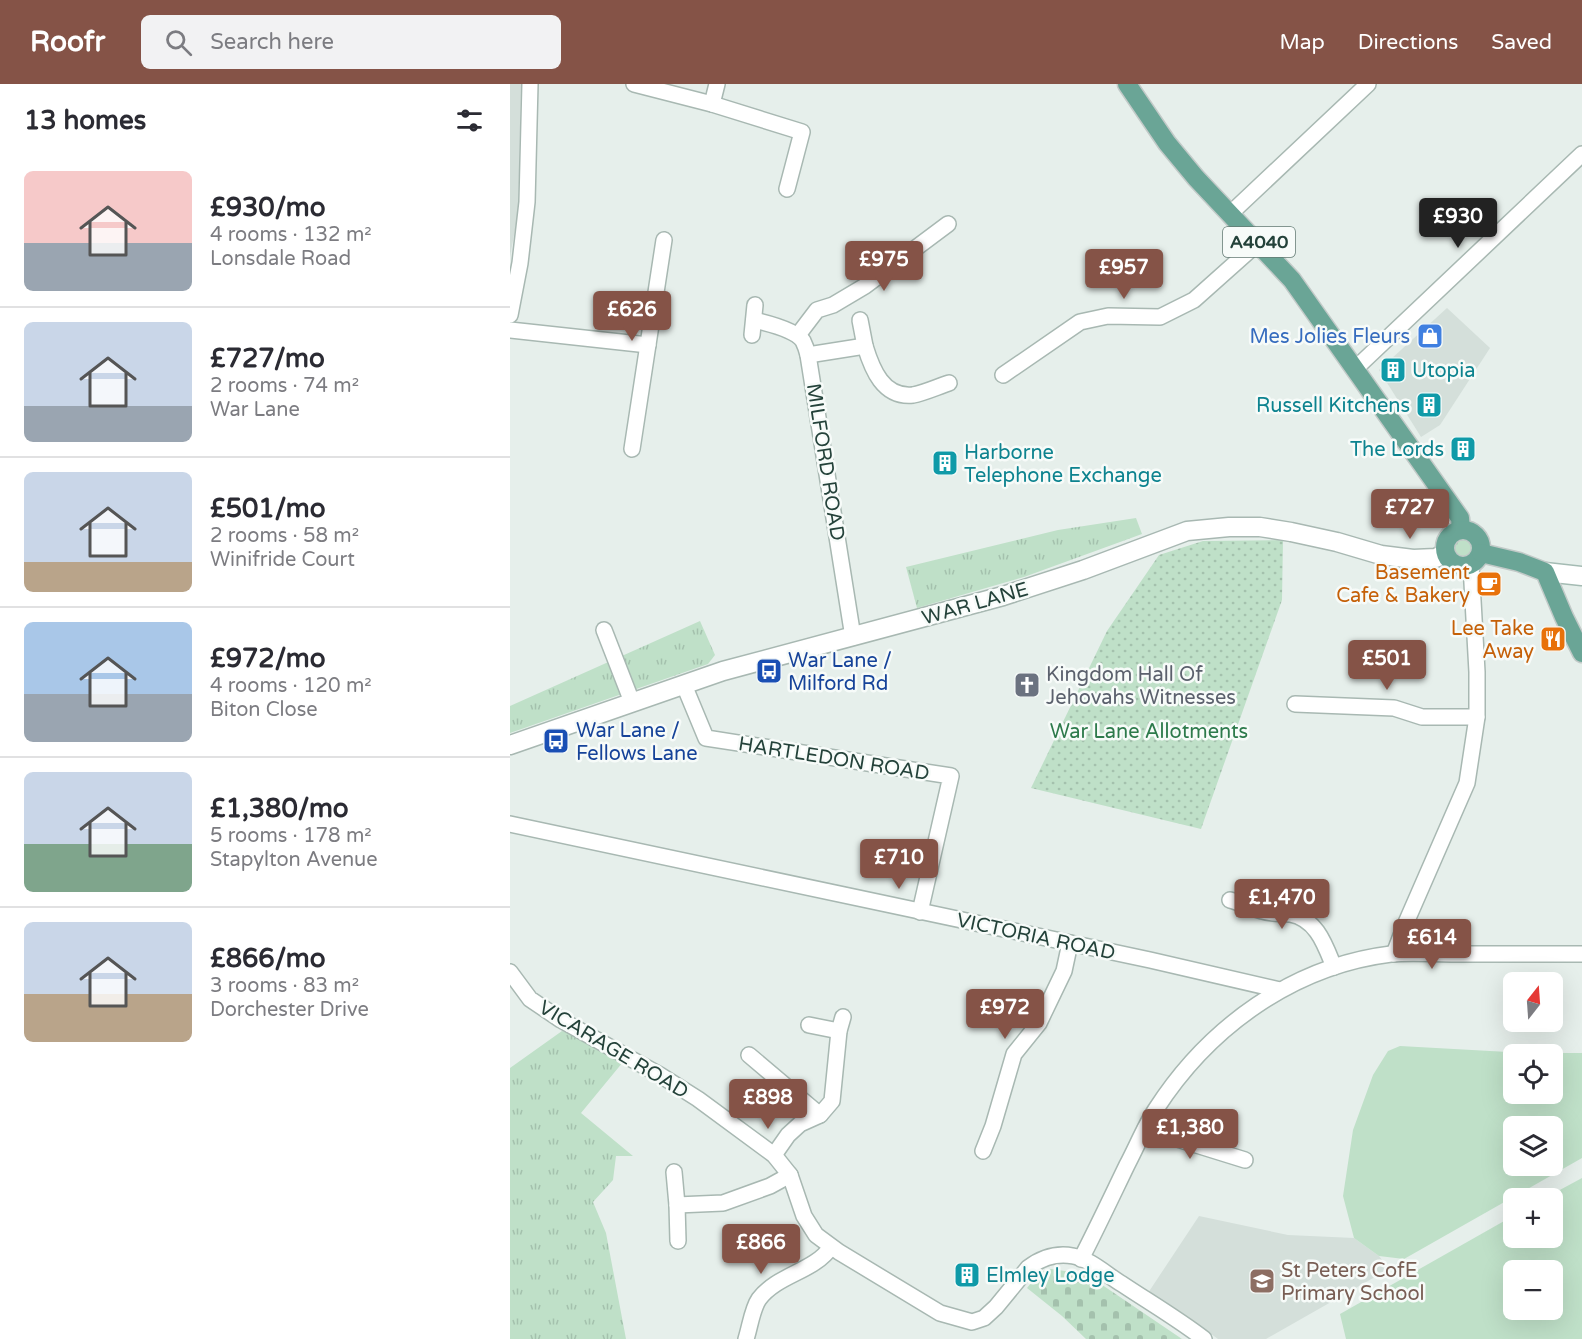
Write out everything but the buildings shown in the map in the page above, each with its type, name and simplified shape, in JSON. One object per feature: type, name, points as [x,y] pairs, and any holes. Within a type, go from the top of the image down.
[{"type":"main road","name":"A4040","points":[[1127,84],[1161,136],[1196,178],[1259,242],[1292,280],[1460,518],[1461,530]]},
{"type":"main road","points":[[1461,530],[1473,532],[1482,547],[1476,559],[1466,566],[1455,565],[1445,553],[1447,538],[1461,530]]},
{"type":"main road","points":[[1476,559],[1519,562],[1545,572],[1582,652]]},
{"type":"street","points":[[510,315],[520,263],[527,202],[530,84]]},
{"type":"street","points":[[634,84],[712,104],[802,132],[787,189]]},
{"type":"street","points":[[712,104],[717,84]]},
{"type":"street","points":[[1231,213],[1368,84]]},
{"type":"street","points":[[1355,369],[1582,154]]},
{"type":"street","points":[[754,320],[772,324],[798,335],[817,310],[833,305],[865,286],[948,224]]},
{"type":"street","points":[[632,449],[663,240]]},
{"type":"street","points":[[1003,375],[1046,355],[1080,322],[1108,316],[1160,317],[1194,300],[1259,242]]},
{"type":"street","points":[[860,320],[870,363],[879,381],[894,392],[912,395],[929,382],[949,383]]},
{"type":"street","points":[[510,330],[648,345]]},
{"type":"street","name":"MILFORD ROAD","points":[[798,335],[808,355],[853,637]]},
{"type":"street","points":[[808,355],[865,346]]},
{"type":"street","name":"WAR LANE","points":[[510,745],[723,670],[1003,596],[1083,570],[1188,531],[1260,527],[1291,531],[1382,555],[1413,559],[1436,558],[1445,553]]},
{"type":"street","points":[[1394,954],[1467,783],[1477,717],[1476,559]]},
{"type":"street","points":[[1545,572],[1581,573]]},
{"type":"street","points":[[604,630],[632,702]]},
{"type":"street","name":"HARTLEDON ROAD","points":[[684,685],[706,738],[951,776],[920,912]]},
{"type":"street","points":[[1295,704],[1394,708],[1422,717],[1477,717]]},
{"type":"street","name":"VICTORIA ROAD","points":[[510,824],[1281,990]]},
{"type":"street","points":[[1230,900],[1262,911],[1292,915],[1307,922],[1324,941],[1334,967]]},
{"type":"street","points":[[983,1151],[986,1123],[1014,1054],[1039,1023],[1064,971],[1070,943]]},
{"type":"street","points":[[1204,1339],[1081,1259],[1145,1129],[1167,1092],[1191,1062],[1243,1014],[1281,990],[1305,977],[1362,959],[1394,954],[1582,954]]},
{"type":"street","name":"VICARAGE ROAD","points":[[510,972],[530,999],[561,1020],[660,1075],[706,1104],[774,1155],[790,1176],[804,1216],[816,1235],[831,1247],[940,1313],[972,1322],[984,1318],[1034,1263],[1060,1256],[1081,1259]]},
{"type":"street","points":[[774,1155],[788,1135],[800,1124],[820,1115],[832,1101],[841,1024],[809,1025]]},
{"type":"street","points":[[748,1055],[820,1115]]},
{"type":"street","points":[[1145,1129],[1245,1160]]},
{"type":"street","points":[[674,1172],[678,1241]]},
{"type":"street","points":[[677,1205],[723,1203],[790,1176]]},
{"type":"street","points":[[746,1339],[758,1300],[777,1283],[824,1257],[831,1247]]},
{"type":"shaded area","points":[[510,84],[521,84],[518,213],[510,257]]},
{"type":"shaded area","points":[[1447,308],[1490,348],[1440,425],[1421,437],[1379,370]]},
{"type":"shaded area","name":"St Peters CofE Primary School","points":[[1199,1216],[1288,1235],[1354,1238],[1379,1256],[1389,1269],[1266,1339],[1218,1339],[1148,1293]]},
{"type":"green space","points":[[1136,518],[1142,534],[1024,577],[917,608],[906,567],[1058,530]]},
{"type":"green space","points":[[1463,538],[1470,541],[1473,548],[1470,555],[1463,558],[1456,555],[1453,548],[1456,541]]},
{"type":"green space","name":"War Lane Allotments","points":[[1283,540],[1282,600],[1201,829],[1031,788],[1107,631],[1159,555],[1203,541]]},
{"type":"green space","points":[[700,621],[715,655],[708,664],[510,733],[510,706]]},
{"type":"green space","points":[[562,1031],[573,1034],[623,1062],[581,1113],[633,1156],[616,1156],[613,1180],[593,1202],[606,1233],[626,1339],[510,1339],[510,1068]]},
{"type":"green space","points":[[1400,1046],[1503,1052],[1503,1104],[1563,1104],[1563,1053],[1582,1053],[1582,1158],[1563,1169],[1563,1116],[1503,1116],[1503,1176],[1550,1176],[1529,1188],[1503,1188],[1503,1203],[1404,1259],[1379,1256],[1354,1238],[1343,1196],[1353,1130],[1373,1075],[1388,1051]]},
{"type":"green space","points":[[1582,1178],[1582,1339],[1346,1339],[1340,1314],[1503,1222],[1503,1248],[1563,1248],[1563,1188]]},
{"type":"green space","points":[[1051,1269],[1086,1274],[1182,1339],[1086,1339],[1027,1288],[1039,1273]]},
{"type":"place","name":"Mes Jolies Fleurs","points":[[1430,336]]},
{"type":"place","name":"Utopia","points":[[1393,370]]},
{"type":"place","name":"Russell Kitchens","points":[[1429,405]]},
{"type":"place","name":"The Lords","points":[[1463,449]]},
{"type":"place","name":"Harborne Telephone Exchange","points":[[945,463]]},
{"type":"place","name":"Basement Cafe & Bakery","points":[[1489,584]]},
{"type":"place","name":"Lee Take Away","points":[[1553,639]]},
{"type":"place","name":"War Lane / Milford Rd","points":[[769,671]]},
{"type":"place","name":"Kingdom Hall Of Jehovahs Witnesses","points":[[1027,685]]},
{"type":"place","name":"War Lane / Fellows Lane","points":[[556,741]]},
{"type":"place","name":"Elmley Lodge","points":[[967,1275]]},
{"type":"place","name":"St Peters CofE Primary School","points":[[1262,1281]]}]
